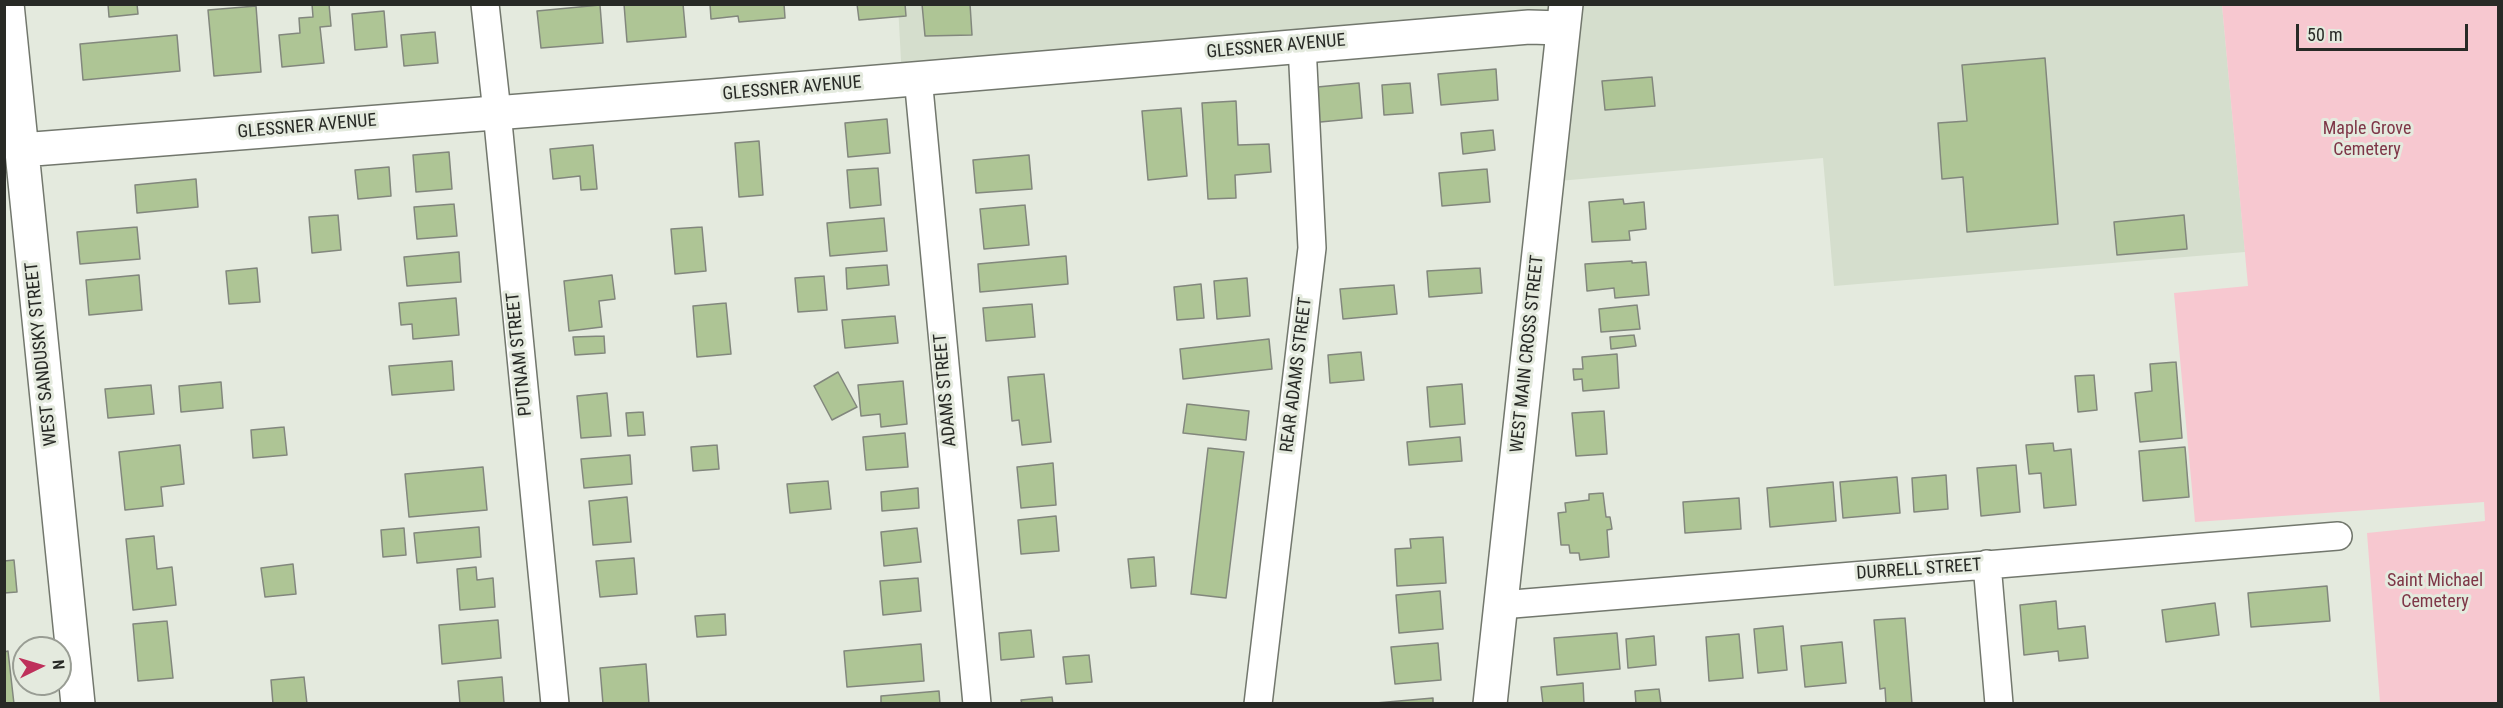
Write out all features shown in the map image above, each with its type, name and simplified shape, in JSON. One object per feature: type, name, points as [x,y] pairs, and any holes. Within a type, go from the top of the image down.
[{"type":"main road","name":"WEST SANDUSKY STREET","points":[[7,4],[15,134],[78,704]]},
{"type":"main road","name":"GLESSNER AVENUE","points":[[15,134],[497,112],[1529,27],[1564,16]]},
{"type":"main road","name":"WEST MAIN CROSS STREET","points":[[1490,704],[1564,16]]},
{"type":"street","name":"PUTNAM STREET","points":[[485,4],[555,704]]},
{"type":"street","name":"REAR ADAMS STREET","points":[[1258,704],[1312,248],[1302,45]]},
{"type":"street","name":"ADAMS STREET","points":[[918,77],[977,704]]},
{"type":"street","name":"DURRELL STREET","points":[[1501,605],[2338,536]]},
{"type":"street","points":[[1987,564],[1999,704]]},
{"type":"shaded area","points":[[898,5],[2222,5],[2245,252],[1834,286],[1823,158],[1547,182],[1562,28],[902,79]]},
{"type":"green space","points":[[2222,5],[2498,5],[2498,703],[2380,703],[2367,533],[2485,521],[2484,502],[2195,522],[2174,293],[2248,286]]},
{"type":"building","points":[[108,4],[137,4],[138,14],[109,17]]},
{"type":"building","points":[[312,4],[329,4],[331,26],[320,27],[324,63],[282,67],[279,35],[300,33],[299,18],[313,17]]},
{"type":"building","points":[[624,4],[683,4],[686,37],[627,42]]},
{"type":"building","points":[[710,4],[784,4],[785,18],[739,22],[738,16],[711,19]]},
{"type":"building","points":[[857,4],[905,4],[906,16],[859,20]]},
{"type":"building","points":[[922,4],[970,4],[972,35],[925,36]]},
{"type":"building","points":[[600,5],[603,43],[541,48],[537,11]]},
{"type":"building","points":[[256,6],[261,72],[214,76],[208,10]]},
{"type":"building","points":[[384,11],[387,47],[355,50],[352,14]]},
{"type":"building","points":[[435,32],[438,63],[404,66],[401,35]]},
{"type":"building","points":[[177,35],[180,71],[83,80],[80,44]]},
{"type":"building","points":[[2045,58],[2058,224],[1967,232],[1963,177],[1942,179],[1938,123],[1967,121],[1962,65]]},
{"type":"building","points":[[1496,69],[1498,100],[1441,105],[1438,74]]},
{"type":"building","points":[[1652,77],[1655,106],[1605,110],[1602,81]]},
{"type":"building","points":[[1359,83],[1362,118],[1310,123],[1307,88]]},
{"type":"building","points":[[1410,83],[1413,113],[1384,115],[1382,85]]},
{"type":"building","points":[[1236,101],[1238,145],[1269,144],[1271,172],[1235,175],[1236,198],[1208,199],[1202,103]]},
{"type":"building","points":[[1181,108],[1187,176],[1148,180],[1142,111]]},
{"type":"building","points":[[887,119],[890,153],[848,157],[845,123]]},
{"type":"building","points":[[1493,130],[1495,150],[1463,154],[1461,133]]},
{"type":"building","points":[[759,141],[763,195],[739,197],[735,143]]},
{"type":"building","points":[[593,145],[597,189],[581,190],[580,176],[553,179],[550,149]]},
{"type":"building","points":[[449,152],[452,189],[416,192],[413,155]]},
{"type":"building","points":[[1029,155],[1032,189],[976,193],[973,160]]},
{"type":"building","points":[[389,167],[391,196],[358,199],[355,170]]},
{"type":"building","points":[[878,168],[881,205],[850,208],[847,170]]},
{"type":"building","points":[[1487,169],[1490,202],[1442,206],[1439,173]]},
{"type":"building","points":[[196,179],[198,207],[137,213],[135,185]]},
{"type":"building","points":[[1623,199],[1624,204],[1644,202],[1646,229],[1629,231],[1630,240],[1592,242],[1589,202]]},
{"type":"building","points":[[454,204],[457,236],[417,239],[414,207]]},
{"type":"building","points":[[1025,205],[1029,245],[984,249],[980,209]]},
{"type":"building","points":[[338,215],[341,250],[312,253],[309,217]]},
{"type":"building","points":[[2184,215],[2187,249],[2117,255],[2114,222]]},
{"type":"building","points":[[884,218],[887,251],[830,256],[827,223]]},
{"type":"building","points":[[137,227],[140,259],[80,264],[77,232]]},
{"type":"building","points":[[702,227],[706,271],[675,274],[671,229]]},
{"type":"building","points":[[459,252],[461,282],[407,286],[404,257]]},
{"type":"building","points":[[1066,256],[1068,284],[980,292],[978,264]]},
{"type":"building","points":[[1632,261],[1632,263],[1646,262],[1649,295],[1615,298],[1614,288],[1587,291],[1585,264]]},
{"type":"building","points":[[887,265],[889,285],[847,289],[846,268]]},
{"type":"building","points":[[257,268],[260,302],[229,304],[226,271]]},
{"type":"building","points":[[1480,268],[1482,293],[1429,297],[1427,271]]},
{"type":"building","points":[[139,275],[142,310],[89,315],[86,280]]},
{"type":"building","points":[[612,275],[615,299],[599,301],[602,327],[569,331],[564,281]]},
{"type":"building","points":[[824,276],[827,310],[798,312],[795,278]]},
{"type":"building","points":[[1247,278],[1250,316],[1217,319],[1214,281]]},
{"type":"building","points":[[1201,284],[1204,318],[1177,320],[1174,287]]},
{"type":"building","points":[[1394,285],[1397,314],[1343,319],[1340,289]]},
{"type":"building","points":[[456,298],[459,335],[413,339],[412,324],[401,325],[399,303]]},
{"type":"building","points":[[726,303],[731,354],[697,357],[693,306]]},
{"type":"building","points":[[1032,304],[1035,337],[986,341],[983,308]]},
{"type":"building","points":[[1637,305],[1640,329],[1601,332],[1599,309]]},
{"type":"building","points":[[895,316],[898,343],[845,348],[842,320]]},
{"type":"building","points":[[1634,335],[1636,346],[1611,349],[1610,337]]},
{"type":"building","points":[[604,336],[605,353],[575,355],[573,337]]},
{"type":"building","points":[[1269,339],[1272,369],[1183,379],[1180,349]]},
{"type":"building","points":[[1361,352],[1364,380],[1330,383],[1328,355]]},
{"type":"building","points":[[1617,354],[1619,388],[1583,391],[1582,379],[1574,380],[1573,369],[1583,369],[1582,357]]},
{"type":"building","points":[[452,361],[454,390],[392,395],[389,366]]},
{"type":"building","points":[[2176,362],[2182,438],[2140,442],[2135,393],[2152,391],[2150,364]]},
{"type":"building","points":[[838,372],[857,407],[832,420],[814,386]]},
{"type":"building","points":[[1044,374],[1051,442],[1022,445],[1019,420],[1012,421],[1008,377]]},
{"type":"building","points":[[2094,375],[2097,410],[2078,412],[2075,376]]},
{"type":"building","points":[[903,381],[907,424],[881,427],[880,414],[861,416],[858,385]]},
{"type":"building","points":[[221,382],[223,408],[181,412],[179,386]]},
{"type":"building","points":[[1462,384],[1465,424],[1430,427],[1427,387]]},
{"type":"building","points":[[151,385],[154,414],[108,418],[105,389]]},
{"type":"building","points":[[607,393],[611,436],[581,438],[577,396]]},
{"type":"building","points":[[1187,404],[1249,411],[1246,440],[1183,433]]},
{"type":"building","points":[[1604,411],[1607,454],[1576,456],[1572,413]]},
{"type":"building","points":[[643,412],[645,435],[628,436],[626,413]]},
{"type":"building","points":[[284,427],[287,455],[253,458],[251,430]]},
{"type":"building","points":[[905,433],[908,467],[866,470],[863,437]]},
{"type":"building","points":[[1460,437],[1462,461],[1409,465],[1407,442]]},
{"type":"building","points":[[2053,443],[2054,451],[2071,449],[2076,505],[2044,508],[2041,473],[2029,474],[2026,445]]},
{"type":"building","points":[[180,445],[184,484],[161,487],[163,506],[125,510],[119,452]]},
{"type":"building","points":[[717,445],[719,469],[693,471],[691,447]]},
{"type":"building","points":[[2185,447],[2189,497],[2143,501],[2139,451]]},
{"type":"building","points":[[1208,448],[1244,452],[1226,598],[1191,594]]},
{"type":"building","points":[[630,455],[632,484],[584,488],[581,459]]},
{"type":"building","points":[[1053,463],[1056,505],[1021,508],[1017,467]]},
{"type":"building","points":[[2016,465],[2020,512],[1981,516],[1977,468]]},
{"type":"building","points":[[483,467],[487,510],[409,517],[405,474]]},
{"type":"building","points":[[1946,475],[1948,509],[1914,512],[1912,478]]},
{"type":"building","points":[[1897,477],[1900,513],[1843,518],[1840,482]]},
{"type":"building","points":[[828,481],[831,509],[790,513],[787,484]]},
{"type":"building","points":[[1833,482],[1836,521],[1770,527],[1767,488]]},
{"type":"building","points":[[918,488],[919,508],[882,511],[881,492]]},
{"type":"building","points":[[1603,493],[1606,517],[1610,517],[1612,529],[1607,530],[1609,557],[1580,560],[1579,553],[1570,553],[1569,545],[1561,545],[1558,513],[1566,512],[1565,503],[1589,500],[1589,494]]},
{"type":"building","points":[[627,497],[631,542],[593,545],[589,501]]},
{"type":"building","points":[[1739,498],[1741,529],[1685,533],[1683,502]]},
{"type":"building","points":[[1056,516],[1059,551],[1021,554],[1018,520]]},
{"type":"building","points":[[479,527],[481,557],[417,563],[414,533]]},
{"type":"building","points":[[404,528],[406,555],[383,557],[381,530]]},
{"type":"building","points":[[917,528],[921,562],[884,566],[881,532]]},
{"type":"building","points":[[154,536],[157,569],[172,567],[176,605],[133,610],[126,539]]},
{"type":"building","points":[[1443,537],[1446,583],[1397,586],[1395,549],[1411,548],[1410,539]]},
{"type":"building","points":[[1154,557],[1156,586],[1131,588],[1128,559]]},
{"type":"building","points":[[634,558],[637,594],[600,597],[596,561]]},
{"type":"building","points":[[14,560],[17,592],[4,593],[4,561]]},
{"type":"building","points":[[293,564],[296,594],[265,597],[261,568]]},
{"type":"building","points":[[476,567],[477,580],[493,578],[495,607],[460,610],[457,569]]},
{"type":"building","points":[[918,578],[921,611],[883,615],[880,581]]},
{"type":"building","points":[[2327,586],[2330,621],[2251,627],[2248,593]]},
{"type":"building","points":[[1440,591],[1443,629],[1399,633],[1396,595]]},
{"type":"building","points":[[2056,601],[2058,629],[2085,626],[2088,658],[2059,661],[2058,651],[2024,655],[2020,605]]},
{"type":"building","points":[[2215,603],[2219,635],[2166,642],[2162,610]]},
{"type":"building","points":[[725,614],[726,635],[697,637],[695,616]]},
{"type":"building","points":[[1905,618],[1912,704],[1886,704],[1885,688],[1880,689],[1874,620]]},
{"type":"building","points":[[498,620],[501,658],[442,664],[439,625]]},
{"type":"building","points":[[167,621],[173,678],[138,681],[133,624]]},
{"type":"building","points":[[1783,626],[1787,670],[1758,673],[1754,629]]},
{"type":"building","points":[[1031,630],[1034,657],[1001,660],[999,633]]},
{"type":"building","points":[[1617,633],[1620,669],[1557,675],[1554,638]]},
{"type":"building","points":[[1739,634],[1743,678],[1709,681],[1706,637]]},
{"type":"building","points":[[1654,636],[1656,665],[1628,668],[1626,639]]},
{"type":"building","points":[[1842,642],[1846,683],[1805,687],[1801,646]]},
{"type":"building","points":[[1438,643],[1441,680],[1395,684],[1391,647]]},
{"type":"building","points":[[921,644],[924,681],[847,687],[844,651]]},
{"type":"building","points":[[8,651],[14,704],[4,704],[4,652]]},
{"type":"building","points":[[1089,655],[1092,682],[1066,684],[1063,657]]},
{"type":"building","points":[[646,664],[649,704],[603,704],[600,668]]},
{"type":"building","points":[[304,677],[307,704],[273,704],[271,680]]},
{"type":"building","points":[[502,677],[504,703],[460,704],[458,681]]},
{"type":"building","points":[[1583,683],[1584,704],[1543,704],[1541,687]]},
{"type":"building","points":[[1659,689],[1661,704],[1636,704],[1635,691]]},
{"type":"building","points":[[939,691],[940,704],[881,704],[881,696]]},
{"type":"building","points":[[1052,697],[1053,704],[1022,704],[1021,700]]},
{"type":"building","points":[[1433,698],[1433,704],[1376,704],[1376,703]]},
{"type":"park label","name":"Maple Grove Cemetery","points":[[2367,139]]},
{"type":"park label","name":"Saint Michael Cemetery","points":[[2435,591]]}]
